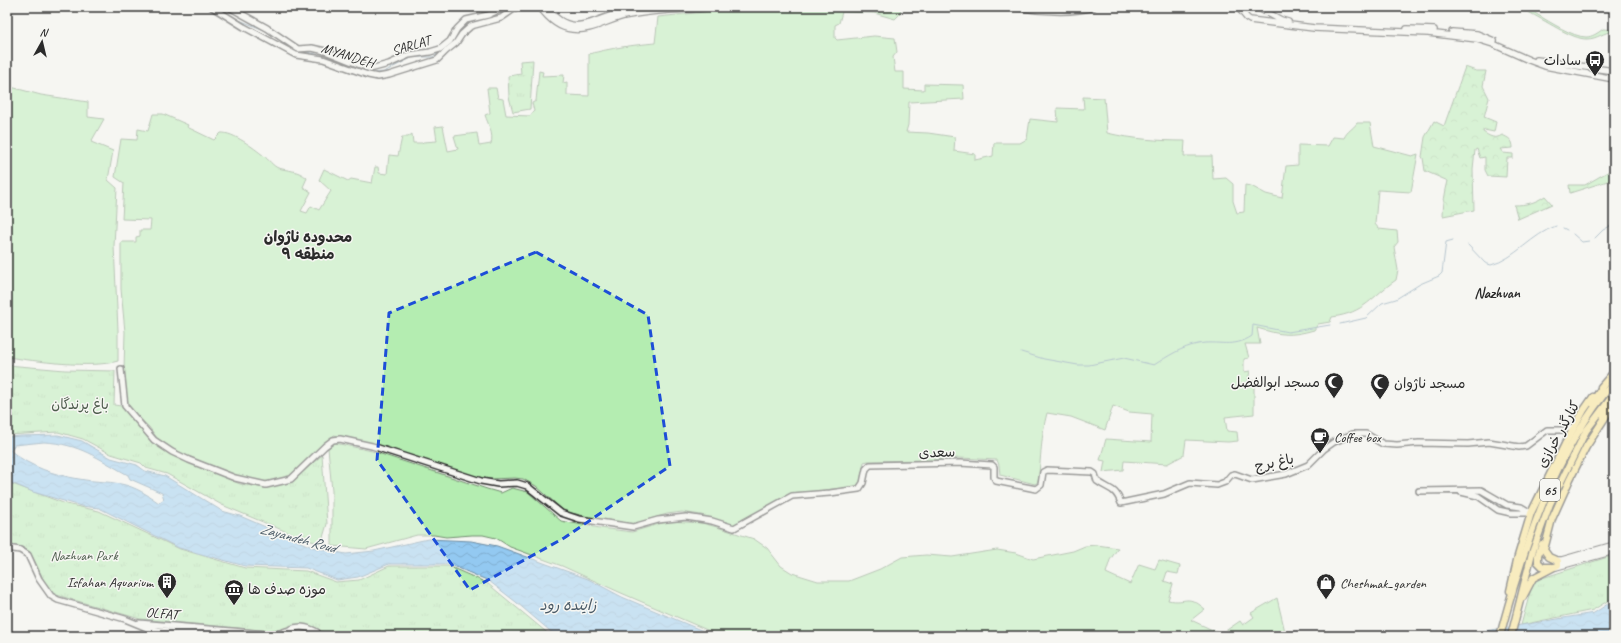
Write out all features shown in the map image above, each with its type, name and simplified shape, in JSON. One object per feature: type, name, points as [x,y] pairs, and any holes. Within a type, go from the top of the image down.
[{"type":"main road","points":[[540,7],[554,22],[564,27],[578,30],[589,28],[628,15],[705,7]]},
{"type":"main road","points":[[546,7],[555,17],[577,26],[589,24],[626,11],[655,7]]},
{"type":"main road","points":[[1016,7],[1032,9],[1081,9],[1090,7]]},
{"type":"main road","points":[[1238,7],[1247,18],[1268,22],[1314,28],[1428,33],[1477,39],[1493,44],[1532,62],[1614,79]]},
{"type":"main road","points":[[1257,7],[1286,22],[1383,29],[1428,29],[1477,34],[1537,60],[1614,71]]},
{"type":"main road","points":[[1268,22],[1271,15]]},
{"type":"main road","points":[[1599,76],[1598,72],[1600,68]]},
{"type":"main road","name":"کنارگذر خرازی","points":[[1507,609],[1518,556],[1531,513],[1584,410],[1614,372]]},
{"type":"main road","name":"65","points":[[1500,636],[1528,540],[1541,509],[1575,436],[1597,402],[1614,382]]},
{"type":"main road","points":[[1541,509],[1541,502],[1569,441],[1604,384]]},
{"type":"main road","name":"65","points":[[1511,636],[1535,544],[1550,504],[1586,432],[1614,394]]},
{"type":"main road","points":[[1586,432],[1613,406]]},
{"type":"main road","points":[[1556,567],[1547,568],[1539,564],[1537,558],[1552,519],[1578,461],[1613,406]]},
{"type":"main road","points":[[1546,537],[1544,550],[1552,559],[1559,563],[1556,567]]},
{"type":"main road","points":[[1547,568],[1544,565],[1543,560],[1546,558],[1562,560],[1614,545]]},
{"type":"main road","points":[[1518,611],[1532,578],[1556,567],[1614,551]]},
{"type":"street","name":"MYANDEH","points":[[212,7],[296,55],[323,59],[368,76],[378,77],[437,60],[456,43],[462,34],[471,26],[518,7]]},
{"type":"street","name":"SARLAT","points":[[229,7],[267,28],[298,49],[312,48],[325,51],[370,69],[383,66],[409,55],[440,49],[450,41],[457,29],[466,20],[488,15],[500,15],[504,7]]},
{"type":"street","points":[[231,19],[236,11]]},
{"type":"street","name":"سعدی","points":[[121,370],[125,406],[154,440],[172,452],[189,460],[247,482],[266,485],[291,478],[325,446],[334,440],[340,439],[372,446],[481,481],[498,484],[517,483],[527,486],[561,513],[578,519],[633,527],[658,520],[686,517],[712,521],[734,528],[792,496],[859,489],[863,483],[866,469],[870,465],[960,463],[992,465],[994,467],[994,477],[996,481],[1036,489],[1041,485],[1044,472],[1047,470],[1092,472],[1095,474],[1097,481],[1117,493],[1121,503]]},
{"type":"street","points":[[1564,430],[1575,426]]},
{"type":"street","name":"باغ برج","points":[[1121,503],[1164,494],[1190,483],[1217,485],[1225,482],[1231,475],[1235,474],[1252,480],[1286,474],[1308,465],[1324,449],[1334,442],[1353,434],[1366,434],[1383,444],[1468,444],[1489,442],[1519,447],[1526,446],[1547,430],[1564,430]]},
{"type":"street","points":[[1564,430],[1570,435]]},
{"type":"street","points":[[1419,491],[1481,490],[1507,505],[1521,507],[1531,513]]},
{"type":"street","name":"OLFAT","points":[[7,548],[20,550],[28,555],[39,579],[51,596],[58,600],[155,628],[242,636]]},
{"type":"street","name":"OLFAT","points":[[155,628],[281,635],[289,630],[300,627],[307,628],[324,636]]},
{"type":"street","points":[[136,635],[155,628]]},
{"type":"street","points":[[288,636],[289,630]]},
{"type":"highlighted area","points":[[536,252],[648,315],[670,466],[564,538],[470,590],[377,460],[389,313]]},
{"type":"green space","points":[[726,7],[901,8],[900,14],[895,19],[874,13],[842,12],[839,23],[835,25],[835,38],[837,40],[874,36],[895,38],[897,52],[893,57],[895,72],[904,72],[904,89],[924,90],[924,84],[963,85],[964,99],[909,102],[908,125],[906,132],[928,133],[955,137],[954,151],[975,154],[975,160],[993,156],[994,143],[1020,143],[1027,139],[1030,119],[1058,122],[1057,108],[1084,109],[1083,97],[1104,98],[1107,133],[1126,137],[1165,141],[1185,141],[1184,156],[1212,156],[1213,179],[1226,178],[1233,184],[1233,201],[1237,213],[1244,212],[1245,185],[1251,186],[1266,194],[1282,198],[1286,166],[1298,165],[1298,145],[1328,146],[1333,137],[1344,138],[1357,123],[1370,123],[1374,146],[1412,156],[1418,154],[1411,192],[1378,190],[1375,224],[1379,229],[1397,231],[1398,242],[1394,247],[1398,270],[1396,280],[1360,308],[1353,312],[1332,317],[1330,322],[1318,324],[1314,330],[1298,334],[1285,334],[1257,328],[1260,344],[1245,344],[1249,358],[1244,359],[1244,372],[1250,371],[1248,381],[1254,381],[1254,414],[1225,417],[1227,431],[1237,432],[1238,441],[1186,440],[1184,455],[1167,464],[1124,461],[1123,470],[1103,472],[1105,461],[1100,460],[1106,439],[1151,442],[1152,414],[1129,412],[1113,406],[1105,430],[1071,417],[1047,413],[1042,438],[1038,482],[1035,484],[1000,475],[997,460],[960,458],[868,461],[864,462],[860,482],[857,486],[792,494],[734,525],[701,515],[682,512],[667,514],[633,524],[600,520],[565,512],[536,486],[523,479],[489,479],[462,473],[371,443],[334,435],[290,477],[261,483],[238,476],[179,453],[157,438],[149,427],[132,411],[127,402],[124,369],[125,332],[121,289],[121,242],[136,242],[136,237],[140,236],[140,230],[150,230],[151,220],[122,219],[124,183],[115,177],[121,139],[137,140],[138,129],[148,131],[153,114],[163,114],[188,125],[187,127],[214,140],[221,133],[231,135],[255,149],[276,167],[304,175],[307,178],[303,187],[311,192],[301,211],[307,213],[311,206],[319,210],[331,191],[319,180],[324,169],[348,181],[351,179],[372,183],[375,167],[378,167],[379,173],[387,174],[389,155],[398,156],[402,137],[408,137],[412,134],[413,143],[437,141],[435,127],[443,126],[448,151],[458,149],[454,136],[477,133],[479,146],[491,144],[491,133],[485,115],[490,113],[487,88],[496,88],[498,98],[503,99],[506,115],[530,116],[534,111],[532,103],[536,101],[539,71],[543,72],[542,76],[564,75],[563,83],[567,82],[567,95],[589,96],[589,54],[622,47],[655,43],[658,17],[704,12]]},
{"type":"green space","points":[[1522,7],[1575,35],[1586,37],[1603,29],[1614,31],[1591,39],[1581,38],[1558,28],[1528,12]]},
{"type":"green space","points":[[533,60],[530,109],[513,112],[509,97],[508,76],[521,74],[520,61]]},
{"type":"green space","points":[[1465,67],[1476,71],[1486,71],[1483,86],[1489,98],[1484,117],[1496,122],[1494,132],[1484,130],[1483,132],[1494,137],[1502,135],[1507,137],[1512,143],[1513,148],[1500,149],[1503,153],[1513,154],[1513,158],[1507,158],[1506,177],[1488,176],[1485,170],[1485,157],[1480,158],[1477,149],[1475,150],[1473,169],[1474,210],[1443,216],[1444,198],[1448,181],[1425,171],[1422,157],[1425,137],[1434,121],[1444,126]]},
{"type":"green space","points":[[7,86],[41,95],[88,102],[88,117],[104,119],[91,142],[113,151],[108,180],[117,188],[114,246],[118,361],[78,364],[7,357]]},
{"type":"green space","points":[[1611,170],[1614,170],[1614,179],[1570,193],[1569,185],[1585,185]]},
{"type":"green space","points":[[1545,196],[1552,204],[1518,219],[1514,205],[1530,203]]},
{"type":"green space","name":"باغ پرندگان","points":[[7,365],[65,370],[115,371],[114,405],[121,406],[151,440],[173,455],[240,484],[266,488],[293,481],[322,455],[327,524],[321,544],[299,537],[222,505],[167,474],[146,468],[141,463],[111,454],[83,439],[58,432],[7,435]]},
{"type":"green space","points":[[335,443],[372,451],[501,493],[512,488],[528,492],[561,521],[632,532],[669,521],[702,523],[717,527],[754,539],[767,548],[781,566],[792,573],[818,581],[849,581],[880,569],[902,557],[926,555],[952,557],[997,550],[1016,553],[1033,559],[1073,551],[1085,546],[1097,545],[1118,548],[1110,560],[1106,573],[1130,584],[1139,564],[1155,569],[1159,560],[1180,566],[1178,574],[1167,572],[1164,581],[1173,584],[1168,600],[1190,600],[1199,604],[1205,609],[1191,620],[1221,634],[1240,621],[1243,625],[1254,617],[1251,613],[1277,598],[1286,636],[721,636],[562,566],[510,547],[496,538],[483,535],[446,537],[417,535],[366,549],[332,546],[332,491],[328,448]]},
{"type":"green space","name":"Nazhvan Park","points":[[7,482],[66,504],[99,511],[180,549],[245,568],[306,571],[336,582],[359,580],[389,566],[448,566],[487,583],[551,636],[327,636],[312,626],[306,625],[269,631],[140,619],[53,594],[48,589],[30,552],[18,546],[7,546]]},
{"type":"green space","points":[[1614,555],[1614,597],[1593,610],[1521,625],[1531,589],[1536,580]]},
{"type":"water","name":"زاینده رود","points":[[58,435],[82,441],[111,458],[137,465],[145,471],[165,476],[222,511],[240,516],[312,547],[346,554],[374,551],[428,539],[471,541],[497,546],[588,579],[622,597],[715,636],[556,636],[489,581],[449,564],[389,564],[358,577],[337,580],[306,568],[245,566],[179,548],[99,508],[81,506],[33,492],[7,481],[7,437]],"holes":[[[44,442],[57,443],[88,453],[128,475],[130,479],[162,493],[164,499],[159,503],[142,492],[126,485],[84,480],[52,473],[26,462],[11,451],[14,445]]]},
{"type":"water","points":[[1614,600],[1614,636],[1455,636],[1594,613]]},
{"type":"waterway","points":[[507,11],[511,7]]},
{"type":"waterway","points":[[234,18],[267,31]]},
{"type":"waterway","points":[[458,31],[469,24]]},
{"type":"waterway","points":[[359,69],[374,73],[384,72],[413,57],[433,57],[444,49]]},
{"type":"waterway","points":[[302,51],[324,57]]},
{"type":"waterway","points":[[1595,238],[1603,230],[1614,224]]},
{"type":"waterway","points":[[1468,245],[1485,263],[1491,265],[1508,258],[1539,235],[1556,226]]},
{"type":"waterway","points":[[1563,228],[1567,230]]},
{"type":"waterway","points":[[1573,234],[1582,242],[1589,241]]},
{"type":"waterway","points":[[1340,324],[1366,318],[1382,303],[1396,299],[1420,284],[1439,276],[1442,273],[1446,242],[1453,240]]},
{"type":"waterway","points":[[1021,352],[1044,359],[1078,365],[1089,365],[1124,358],[1154,365],[1175,352],[1192,345],[1205,343],[1232,343],[1245,340],[1252,336],[1253,325],[1288,332],[1330,325]]},
{"type":"place","name":"سادات","points":[[1595,77]]},
{"type":"place","name":"مسجد ابوالفضل","points":[[1334,399]]},
{"type":"place","name":"مسجد ناژوان","points":[[1380,400]]},
{"type":"place","name":"Coffee box","points":[[1320,454]]},
{"type":"place","name":"Isfahan Aquarium","points":[[167,599]]},
{"type":"place","name":"Cheshmak_garden","points":[[1326,600]]},
{"type":"place","name":"موزه صدف ها","points":[[234,606]]},
{"type":"district","name":"محدوده ناژوان منطقه ۹","points":[[308,246]]},
{"type":"district","name":"Nazhvan","points":[[1497,293]]},
{"type":"water label","name":"Zayandeh Roud","points":[[298,538]]}]
